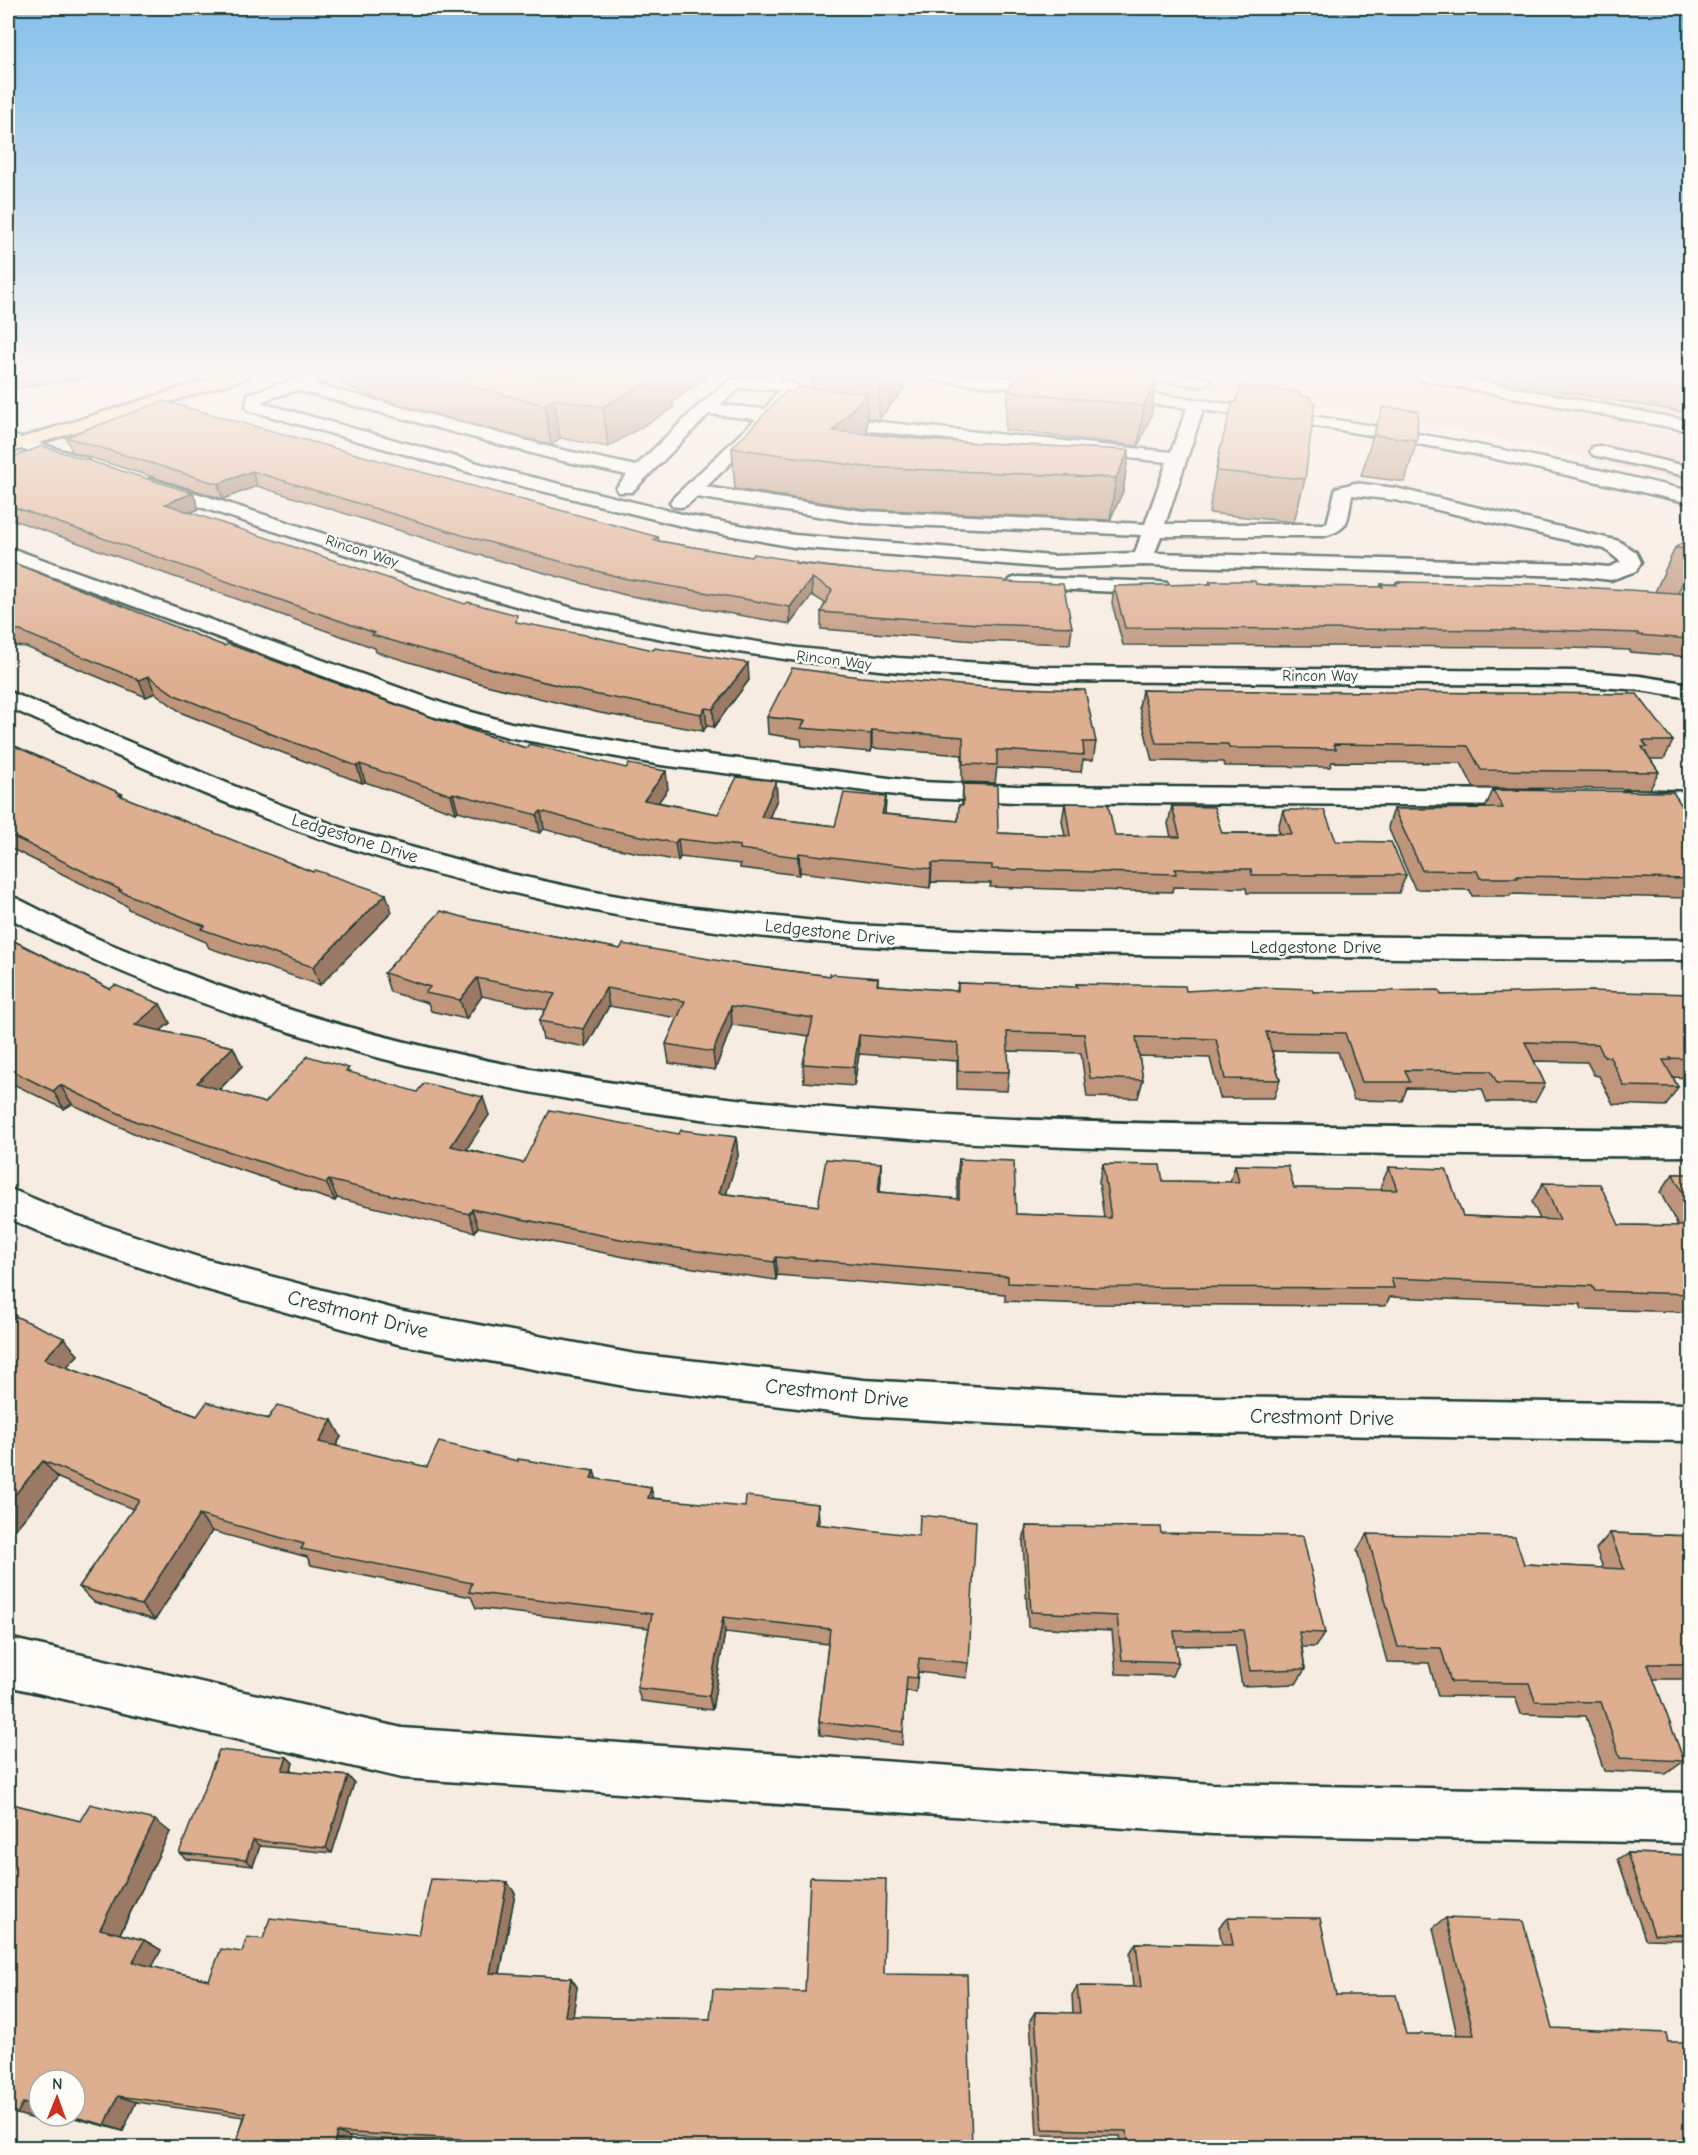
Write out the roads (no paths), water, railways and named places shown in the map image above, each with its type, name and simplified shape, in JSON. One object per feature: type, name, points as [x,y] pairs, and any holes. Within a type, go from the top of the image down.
[{"type":"street","points":[[503,476],[666,516],[794,542],[1053,562],[1143,559],[1576,570],[1611,574],[1629,567],[1631,562],[1629,556],[1612,545],[1395,494],[1355,489],[1343,492],[1336,525],[1324,530],[1153,530],[874,518],[692,491]]},
{"type":"street","points":[[610,502],[638,476]]},
{"type":"street","points":[[666,516],[708,476]]},
{"type":"street","points":[[1143,559],[1172,476]]},
{"type":"street","points":[[1604,476],[1690,497]]},
{"type":"street","name":"Rincon Way","points":[[127,477],[491,592],[574,615],[685,638],[792,655],[965,671],[1048,674],[1574,678],[1641,682],[1690,691]]},
{"type":"street","points":[[8,539],[412,686],[501,713],[677,748],[918,776],[1550,791],[1016,794],[920,790],[661,757],[508,730],[441,711],[8,553]]},
{"type":"street","points":[[999,582],[1174,588]]},
{"type":"street","name":"Ledgestone Drive","points":[[8,698],[289,818],[384,849],[503,881],[610,905],[748,925],[901,939],[1051,945],[1690,950]]},
{"type":"street","points":[[1690,786],[1616,792],[1690,800]]},
{"type":"street","points":[[8,905],[89,947],[178,984],[297,1024],[434,1062],[640,1101],[804,1120],[1098,1138],[1690,1143]]},
{"type":"street","name":"Crestmont Drive","points":[[8,1202],[62,1226],[198,1272],[398,1327],[635,1371],[864,1398],[1142,1414],[1690,1423]]},
{"type":"street","points":[[8,1662],[402,1753],[1213,1809],[1690,1818]]}]
